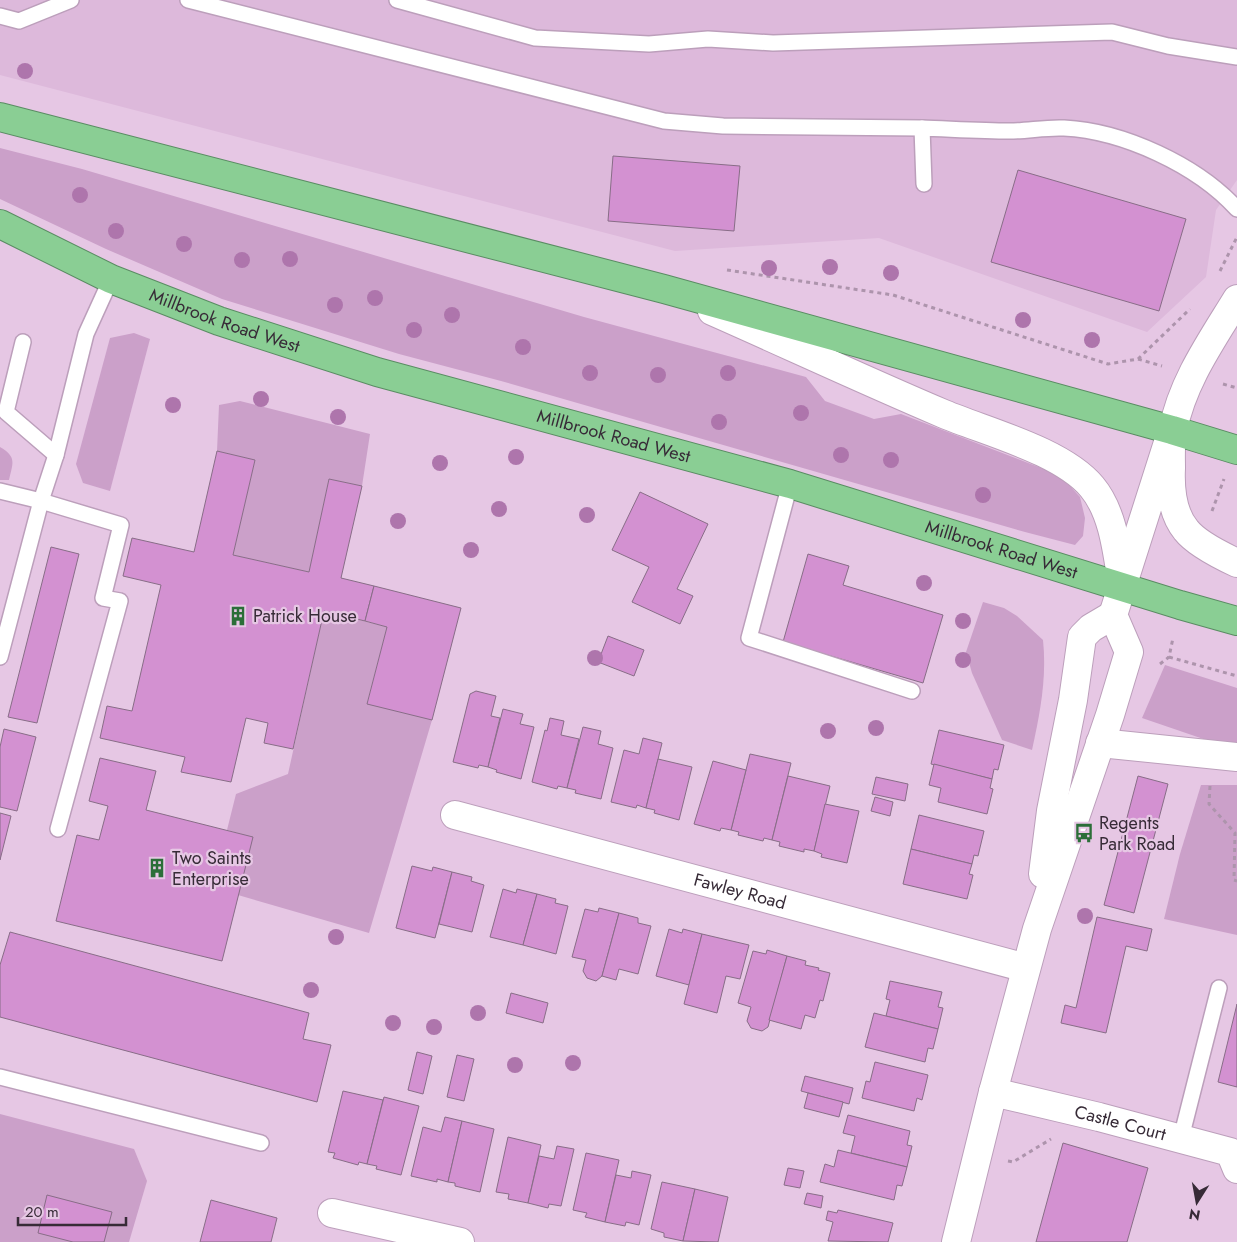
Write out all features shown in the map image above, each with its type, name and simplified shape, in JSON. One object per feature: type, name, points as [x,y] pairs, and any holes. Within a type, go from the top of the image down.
[{"type":"highway","points":[[0,117],[664,289],[1172,430],[1237,450]]},
{"type":"highway","name":"Millbrook Road West","points":[[0,224],[111,280],[219,321],[378,372],[790,484],[1237,621]]},
{"type":"street","points":[[664,289],[944,414],[1054,458],[1073,470],[1093,488],[1105,509],[1117,552],[1123,587]]},
{"type":"street","points":[[1037,929],[1051,811],[1074,700],[1082,637],[1091,628],[1113,616],[1182,399],[1193,374],[1237,299]]},
{"type":"street","points":[[1172,430],[1170,479],[1173,502],[1178,518],[1186,531],[1219,555],[1237,563]]},
{"type":"street","points":[[956,1242],[993,1092],[1037,929],[1129,652],[1113,616]]},
{"type":"street","points":[[1100,743],[1224,756]]},
{"type":"street","name":"Fawley Road","points":[[454,815],[1026,968]]},
{"type":"street","name":"Castle Court","points":[[993,1092],[1181,1138],[1230,1152],[1237,1169]]},
{"type":"street","points":[[332,1213],[460,1242]]},
{"type":"lane","points":[[0,16],[19,21],[71,0]]},
{"type":"lane","points":[[188,0],[664,122],[723,126],[1010,131],[1063,128],[1098,133],[1128,140],[1165,157],[1208,183],[1225,196],[1237,209]]},
{"type":"lane","points":[[397,0],[535,38],[649,44],[708,39],[773,43],[1112,32],[1168,46],[1237,57]]},
{"type":"lane","points":[[922,128],[924,184]]},
{"type":"lane","points":[[0,657],[41,501],[56,455],[86,334],[111,280]]},
{"type":"lane","points":[[23,342],[6,412],[56,455]]},
{"type":"lane","points":[[790,484],[749,638],[912,691]]},
{"type":"lane","points":[[0,491],[121,525],[103,598],[120,601],[58,829]]},
{"type":"lane","points":[[1181,1138],[1219,988]]},
{"type":"lane","points":[[0,1077],[261,1142]]},
{"type":"path","points":[[1218,274],[1237,237]]},
{"type":"path","points":[[720,269],[893,295],[1108,364],[1138,359],[1194,305]]},
{"type":"path","points":[[1210,518],[1222,485]]},
{"type":"path","points":[[1169,657],[1237,676]]},
{"type":"path","points":[[1224,756],[1209,804],[1236,833],[1234,880],[1237,881]]},
{"type":"path","points":[[977,1156],[1013,1162],[1056,1136]]},
{"type":"shaded area","points":[[0,0],[1237,0],[1237,180],[1216,210],[1206,277],[1147,332],[879,238],[675,251],[0,75]]},
{"type":"shaded area","points":[[0,148],[82,169],[584,317],[806,377],[825,401],[874,419],[901,414],[1054,473],[1080,497],[1085,518],[1083,536],[1075,545],[1025,532],[501,381],[399,354],[222,299],[106,249],[0,199]]},
{"type":"shaded area","points":[[134,333],[150,339],[110,491],[83,483],[76,464],[110,338]]},
{"type":"shaded area","points":[[240,401],[370,434],[362,486],[329,479],[309,572],[233,555],[255,460],[217,451],[219,405]]},
{"type":"shaded area","points":[[0,447],[11,457],[12,469],[9,480],[0,480]]},
{"type":"shaded area","points":[[983,602],[1004,608],[1017,616],[1043,640],[1043,682],[1032,750],[1002,740],[972,673],[966,652]]},
{"type":"shaded area","points":[[324,611],[387,627],[367,703],[432,720],[369,933],[238,895],[252,837],[227,830],[236,794],[288,774]]},
{"type":"shaded area","points":[[1165,665],[1237,688],[1237,746],[1221,745],[1142,718]]},
{"type":"shaded area","points":[[1201,785],[1237,785],[1237,935],[1164,919],[1180,854]]},
{"type":"shaded area","points":[[0,1114],[134,1149],[147,1181],[129,1242],[0,1242]]},
{"type":"building","points":[[613,156],[740,166],[734,231],[608,221]]},
{"type":"building","points":[[1018,170],[1186,219],[1159,311],[991,262]]},
{"type":"building","name":"Patrick House","points":[[217,451],[255,460],[233,555],[309,572],[329,479],[362,486],[341,578],[374,586],[365,621],[324,611],[293,749],[264,743],[268,723],[246,718],[231,782],[181,772],[185,757],[100,738],[107,706],[132,711],[161,585],[123,576],[132,538],[194,552]]},
{"type":"building","points":[[640,492],[708,524],[677,589],[693,596],[680,624],[632,602],[649,567],[612,550]]},
{"type":"building","points":[[51,547],[79,554],[37,723],[8,717]]},
{"type":"building","points":[[808,554],[849,566],[843,585],[943,615],[923,683],[783,642]]},
{"type":"building","points":[[374,586],[461,608],[432,720],[367,704],[387,627],[365,621]]},
{"type":"building","points":[[608,636],[644,650],[634,676],[598,662]]},
{"type":"building","points":[[476,691],[496,696],[491,716],[500,718],[488,767],[479,765],[478,768],[453,762],[470,694]]},
{"type":"building","points":[[503,709],[523,714],[520,724],[534,727],[521,779],[496,772],[497,770],[488,767]]},
{"type":"building","points":[[550,718],[564,721],[561,735],[579,739],[567,788],[558,786],[557,789],[532,782],[545,730],[547,731]]},
{"type":"building","points":[[583,727],[601,731],[598,744],[613,748],[601,799],[575,793],[576,790],[567,788]]},
{"type":"building","points":[[4,729],[36,737],[17,811],[0,807],[0,747]]},
{"type":"building","points":[[939,730],[1004,745],[998,770],[994,769],[992,779],[931,764]]},
{"type":"building","points":[[643,738],[662,743],[646,808],[637,805],[636,808],[611,802],[624,750],[639,754]]},
{"type":"building","points":[[750,754],[791,763],[772,840],[764,838],[763,841],[738,835],[739,832],[731,830]]},
{"type":"building","name":"Two Saints Enterprise","points":[[100,758],[156,771],[146,810],[253,837],[222,961],[56,921],[77,835],[99,840],[108,806],[89,801]]},
{"type":"building","points":[[658,759],[692,767],[679,820],[654,813],[655,810],[646,808]]},
{"type":"building","points":[[713,761],[746,770],[731,830],[721,828],[720,831],[694,824]]},
{"type":"building","points":[[934,764],[992,779],[990,788],[993,789],[987,814],[938,802],[941,788],[929,785]]},
{"type":"building","points":[[788,776],[830,786],[814,851],[804,849],[804,852],[779,846],[780,842],[772,840]]},
{"type":"building","points":[[1138,776],[1168,784],[1134,913],[1104,905]]},
{"type":"building","points":[[876,777],[908,784],[905,801],[872,794]]},
{"type":"building","points":[[875,797],[893,802],[890,816],[871,811]]},
{"type":"building","points":[[825,804],[859,811],[847,863],[821,857],[822,854],[814,851]]},
{"type":"building","points":[[0,813],[11,816],[0,860]]},
{"type":"building","points":[[919,815],[984,831],[978,856],[974,855],[972,864],[911,849]]},
{"type":"building","points":[[911,849],[972,864],[969,874],[973,875],[967,899],[903,884]]},
{"type":"building","points":[[412,866],[432,871],[433,867],[452,872],[435,938],[396,928]]},
{"type":"building","points":[[452,872],[472,877],[471,881],[484,885],[472,932],[439,924]]},
{"type":"building","points":[[503,889],[516,893],[517,889],[537,894],[523,945],[490,937]]},
{"type":"building","points":[[537,894],[556,899],[555,903],[568,906],[556,954],[523,945]]},
{"type":"building","points":[[599,908],[619,913],[602,976],[596,981],[587,978],[583,971],[586,960],[572,957],[585,909],[598,912]]},
{"type":"building","points":[[619,913],[638,918],[638,923],[651,926],[638,974],[619,969],[616,980],[602,976]]},
{"type":"building","points":[[1097,917],[1152,929],[1147,951],[1126,946],[1106,1033],[1061,1023],[1065,1005],[1076,1008]]},
{"type":"building","points":[[669,929],[682,933],[683,929],[702,934],[689,985],[656,976]]},
{"type":"building","points":[[10,932],[309,1013],[303,1039],[331,1045],[317,1102],[0,1017],[0,965]]},
{"type":"building","points":[[702,934],[749,945],[740,979],[726,976],[717,1013],[684,1004]]},
{"type":"building","points":[[767,950],[787,956],[768,1027],[762,1031],[751,1028],[747,1021],[751,1007],[738,1003],[753,951],[766,954]]},
{"type":"building","points":[[787,956],[806,961],[805,965],[830,973],[823,1001],[820,1000],[815,1018],[805,1015],[801,1029],[769,1020]]},
{"type":"building","points":[[890,981],[942,992],[938,1007],[943,1008],[938,1029],[886,1016],[890,1000],[886,999]]},
{"type":"building","points":[[511,993],[548,1003],[543,1023],[506,1013]]},
{"type":"building","points":[[1237,1004],[1237,1087],[1218,1082]]},
{"type":"building","points":[[874,1013],[938,1029],[933,1049],[928,1048],[925,1062],[865,1047]]},
{"type":"building","points":[[417,1052],[432,1056],[423,1094],[408,1090]]},
{"type":"building","points":[[457,1055],[474,1059],[464,1101],[447,1097]]},
{"type":"building","points":[[875,1062],[928,1075],[922,1100],[917,1098],[914,1111],[862,1098],[866,1081],[870,1082]]},
{"type":"building","points":[[805,1076],[853,1088],[849,1104],[801,1091]]},
{"type":"building","points":[[343,1091],[383,1100],[367,1164],[359,1162],[358,1165],[333,1158],[335,1153],[328,1152]]},
{"type":"building","points":[[808,1093],[843,1102],[839,1117],[804,1108]]},
{"type":"building","points":[[384,1097],[419,1106],[401,1175],[376,1169],[377,1166],[367,1164]]},
{"type":"building","points":[[848,1115],[910,1131],[907,1145],[912,1146],[907,1167],[851,1153],[855,1136],[843,1133]]},
{"type":"building","points":[[445,1117],[462,1121],[448,1182],[437,1179],[437,1182],[411,1176],[423,1127],[441,1132]]},
{"type":"building","points":[[462,1121],[494,1129],[480,1192],[455,1186],[455,1183],[448,1182]]},
{"type":"building","points":[[508,1137],[541,1145],[528,1203],[508,1199],[509,1194],[496,1192]]},
{"type":"building","points":[[1063,1143],[1148,1168],[1127,1242],[1036,1242]]},
{"type":"building","points":[[557,1146],[574,1149],[561,1206],[549,1204],[548,1208],[528,1203],[539,1156],[554,1159]]},
{"type":"building","points":[[838,1150],[907,1167],[902,1186],[897,1185],[894,1200],[820,1182],[825,1164],[834,1167]]},
{"type":"building","points":[[586,1153],[619,1160],[605,1222],[585,1217],[587,1213],[573,1210]]},
{"type":"building","points":[[788,1168],[804,1171],[800,1188],[784,1185]]},
{"type":"building","points":[[632,1171],[651,1175],[639,1225],[626,1222],[625,1226],[605,1222],[616,1175],[631,1178]]},
{"type":"building","points":[[662,1182],[695,1189],[683,1241],[664,1237],[664,1233],[651,1229]]},
{"type":"building","points":[[695,1189],[728,1197],[718,1242],[683,1241]]},
{"type":"building","points":[[807,1193],[823,1196],[821,1208],[804,1204]]},
{"type":"building","points":[[47,1195],[112,1212],[104,1242],[73,1242],[38,1233]]},
{"type":"building","points":[[211,1200],[277,1218],[271,1242],[200,1242]]},
{"type":"building","points":[[838,1210],[893,1223],[888,1242],[828,1241],[833,1222],[826,1220],[828,1211],[837,1213]]},
{"type":"place","name":"Patrick House","points":[[238,616]]},
{"type":"place","name":"Regents Park Road","points":[[1084,833]]},
{"type":"place","name":"Two Saints Enterprise","points":[[157,868]]}]
